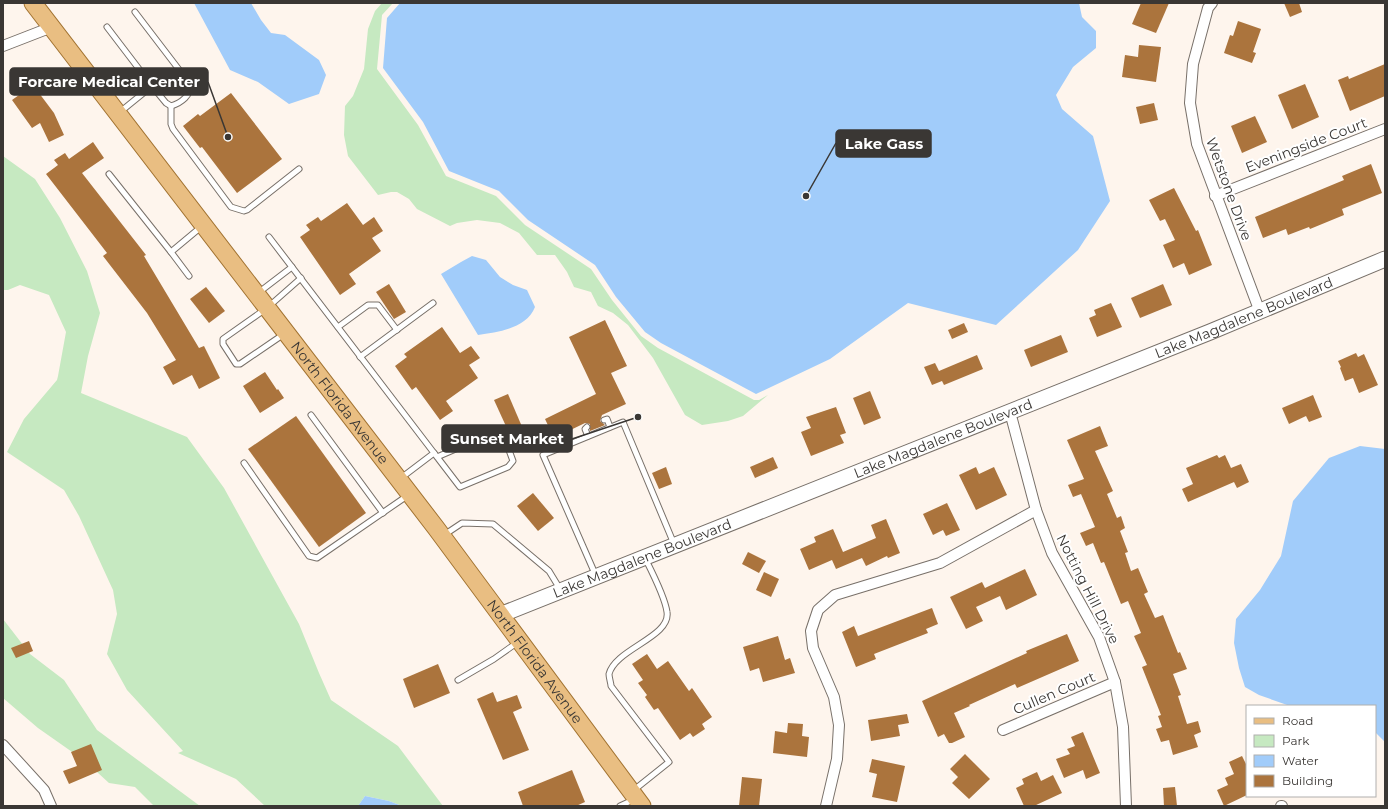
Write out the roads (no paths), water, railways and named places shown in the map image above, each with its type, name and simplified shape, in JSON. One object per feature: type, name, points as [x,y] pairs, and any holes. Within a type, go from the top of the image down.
[{"type":"main road","name":"North Florida Avenue","points":[[33,3],[442,536],[636,799]]},
{"type":"street","name":"Wetstone Drive","points":[[1212,3],[1208,8],[1193,64],[1190,103],[1197,144],[1215,196],[1260,312]]},
{"type":"street","points":[[3,46],[52,27]]},
{"type":"street","name":"Eveningside Court","points":[[1215,196],[1385,129]]},
{"type":"street","name":"Lake Magdalene Boulevard","points":[[500,615],[1260,312],[1385,259]]},
{"type":"street","name":"Notting Hill Drive","points":[[1010,412],[1036,510],[1052,554],[1099,637],[1116,682],[1122,727],[1126,806]]},
{"type":"street","points":[[826,806],[837,759],[839,726],[834,697],[813,648],[812,631],[818,610],[835,595],[940,563],[1036,510]]},
{"type":"street","name":"Cullen Court","points":[[1003,730],[1116,682]]},
{"type":"street","points":[[3,745],[44,790],[51,806]]},
{"type":"lane","points":[[135,12],[190,84],[191,89],[188,94],[176,104],[171,106]]},
{"type":"lane","points":[[107,27],[152,86],[166,103],[171,106]]},
{"type":"lane","points":[[118,114],[152,86]]},
{"type":"lane","points":[[171,106],[171,124],[173,129],[231,207],[244,211],[247,210],[299,169]]},
{"type":"lane","points":[[109,174],[189,276]]},
{"type":"lane","points":[[171,252],[203,225]]},
{"type":"lane","points":[[269,237],[360,357],[435,455],[460,487],[508,467],[513,461],[503,434],[494,433],[435,455],[399,480]]},
{"type":"lane","points":[[256,294],[292,267]]},
{"type":"lane","points":[[286,333],[240,364],[236,364],[223,344],[223,340],[267,308],[301,278]]},
{"type":"lane","points":[[360,357],[433,303]]},
{"type":"lane","points":[[338,327],[368,305],[378,306],[397,330]]},
{"type":"lane","points":[[311,415],[383,513]]},
{"type":"lane","points":[[604,420],[607,418],[610,427]]},
{"type":"lane","points":[[596,576],[543,456],[610,427],[623,422],[674,545]]},
{"type":"lane","points":[[587,427],[584,429],[588,436]]},
{"type":"lane","points":[[244,463],[309,556],[312,558],[317,558],[410,494]]},
{"type":"lane","points":[[442,536],[462,523],[493,524],[549,571],[561,590]]},
{"type":"lane","points":[[620,806],[636,799],[669,762],[611,686],[609,675],[619,659],[656,633],[666,624],[668,613],[645,557]]},
{"type":"lane","points":[[458,680],[494,660],[519,641]]},
{"type":"water","points":[[194,3],[251,3],[271,33],[285,35],[319,60],[326,75],[319,94],[289,104],[258,82],[230,70]]},
{"type":"water","points":[[400,3],[1079,3],[1082,17],[1096,31],[1096,48],[1073,67],[1056,95],[1062,109],[1093,136],[1110,201],[1078,250],[996,325],[908,303],[830,359],[756,394],[661,343],[645,332],[616,297],[595,265],[528,220],[499,191],[449,171],[423,122],[383,68],[387,18]]},
{"type":"water","points":[[472,256],[486,260],[500,277],[513,285],[527,290],[535,307],[526,320],[511,328],[478,335],[441,274]]},
{"type":"water","points":[[1360,446],[1385,449],[1385,742],[1376,733],[1376,705],[1287,705],[1259,695],[1245,687],[1239,668],[1234,643],[1236,619],[1260,590],[1281,556],[1293,501],[1329,458]]},
{"type":"water","points":[[365,796],[389,801],[402,806],[358,806]]},
{"type":"place","name":"Forcare Medical Center","points":[[228,137]]},
{"type":"place","name":"Lake Gass","points":[[806,196]]},
{"type":"place","name":"Sunset Market","points":[[638,417]]}]
